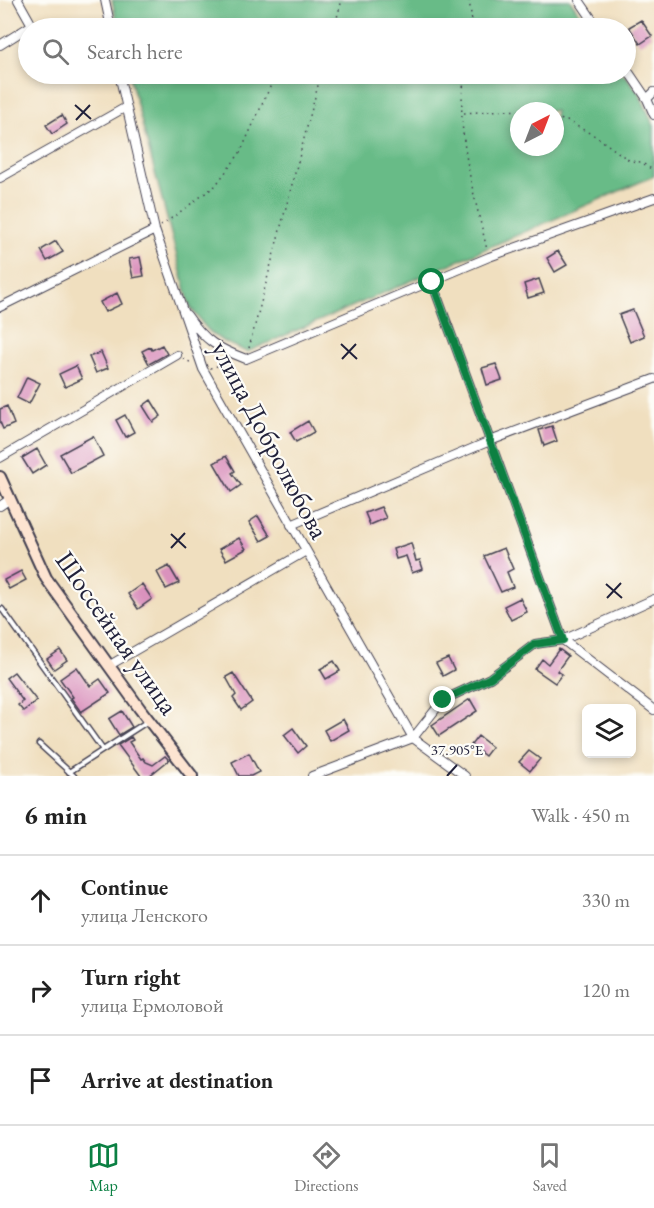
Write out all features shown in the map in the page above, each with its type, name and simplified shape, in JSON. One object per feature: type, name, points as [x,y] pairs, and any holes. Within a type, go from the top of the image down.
[{"type":"main road","name":"Шоссейная улица","points":[[0,477],[46,578],[192,776]]},
{"type":"street","points":[[18,0],[28,18]]},
{"type":"street","points":[[105,0],[109,18]]},
{"type":"street","points":[[579,0],[591,18]]},
{"type":"street","points":[[0,45],[18,34]]},
{"type":"street","points":[[636,83],[654,115]]},
{"type":"street","name":"улица Добролюбова","points":[[121,84],[155,230],[203,369],[413,738]]},
{"type":"street","points":[[647,99],[654,92]]},
{"type":"street","points":[[0,178],[126,107]]},
{"type":"street","points":[[182,309],[207,339],[222,350],[246,359],[489,257],[654,198]]},
{"type":"street","points":[[0,308],[155,230]]},
{"type":"street","points":[[432,282],[563,640],[654,710]]},
{"type":"street","points":[[0,458],[177,355]]},
{"type":"street","points":[[291,525],[490,441],[654,379]]},
{"type":"street","points":[[0,506],[10,499]]},
{"type":"street","points":[[110,665],[306,551]]},
{"type":"street","points":[[312,776],[413,738],[443,700],[490,678],[535,644],[563,640],[654,599]]},
{"type":"street","points":[[413,738],[465,776]]},
{"type":"lane","points":[[2,609],[103,750]]},
{"type":"lane","points":[[69,772],[149,720]]},
{"type":"lane","points":[[39,744],[74,776]]},
{"type":"path","points":[[337,18],[342,0]]},
{"type":"path","points":[[469,0],[472,18]]},
{"type":"path","points":[[155,230],[215,186],[240,153],[273,84]]},
{"type":"path","points":[[177,355],[203,369],[246,359],[318,84]]},
{"type":"path","points":[[462,84],[461,125],[489,257]]},
{"type":"path","points":[[462,114],[510,110]]},
{"type":"path","points":[[564,120],[597,137],[630,161],[641,162],[654,171]]},
{"type":"green space","points":[[112,0],[570,0],[584,18],[116,18]]},
{"type":"green space","points":[[132,84],[632,84],[639,93],[654,126],[654,176],[247,352],[213,335],[190,306]]},
{"type":"building","points":[[641,20],[652,36],[640,44],[636,38],[636,23]]},
{"type":"building","points":[[62,115],[67,124],[52,134],[46,125]]},
{"type":"building","points":[[56,241],[63,252],[47,261],[41,250]]},
{"type":"building","points":[[558,251],[567,265],[555,272],[547,258]]},
{"type":"building","points":[[140,257],[144,276],[133,278],[129,259]]},
{"type":"building","points":[[539,279],[544,293],[528,298],[524,284]]},
{"type":"building","points":[[117,293],[122,304],[105,312],[100,302]]},
{"type":"building","points":[[633,310],[644,336],[630,342],[619,315]]},
{"type":"building","points":[[162,345],[167,354],[149,364],[142,351],[150,347],[152,350]]},
{"type":"building","points":[[101,352],[108,368],[96,373],[89,357]]},
{"type":"building","points":[[496,364],[502,380],[487,385],[482,368]]},
{"type":"building","points":[[76,366],[82,379],[65,387],[59,374]]},
{"type":"building","points":[[27,377],[40,383],[29,404],[17,398]]},
{"type":"building","points":[[151,400],[161,416],[153,422],[143,406]]},
{"type":"building","points":[[7,406],[14,424],[3,429],[0,422],[0,409]]},
{"type":"building","points":[[125,415],[134,432],[125,437],[116,420]]},
{"type":"building","points":[[308,421],[314,432],[296,442],[290,432]]},
{"type":"building","points":[[552,426],[557,441],[544,446],[539,430]]},
{"type":"building","points":[[93,436],[103,456],[71,473],[60,454]]},
{"type":"building","points":[[37,449],[46,465],[32,474],[22,458]]},
{"type":"building","points":[[226,456],[235,471],[232,473],[241,485],[231,492],[214,463]]},
{"type":"building","points":[[381,507],[386,518],[370,525],[365,513]]},
{"type":"building","points":[[258,516],[270,536],[261,541],[249,522]]},
{"type":"building","points":[[239,538],[246,549],[226,560],[219,549]]},
{"type":"building","points":[[411,543],[416,561],[420,560],[423,569],[412,573],[406,556],[396,559],[393,549]]},
{"type":"building","points":[[504,548],[513,569],[507,572],[513,587],[501,592],[484,556]]},
{"type":"building","points":[[169,566],[179,583],[166,589],[157,572]]},
{"type":"building","points":[[21,571],[26,580],[9,589],[4,580]]},
{"type":"building","points":[[142,584],[152,599],[138,609],[128,594]]},
{"type":"building","points":[[520,598],[527,612],[511,620],[504,606]]},
{"type":"building","points":[[559,649],[568,656],[557,671],[562,674],[555,683],[535,669],[542,659],[548,664]]},
{"type":"building","points":[[60,650],[67,660],[54,669],[47,659]]},
{"type":"building","points":[[448,658],[454,670],[443,676],[436,663]]},
{"type":"building","points":[[334,661],[340,671],[326,679],[320,669]]},
{"type":"building","points":[[77,667],[90,686],[100,679],[110,693],[81,712],[60,679]]},
{"type":"building","points":[[14,672],[37,701],[23,711],[18,705],[23,701],[6,678]]},
{"type":"building","points":[[233,673],[252,702],[241,710],[233,698],[236,695],[226,677]]},
{"type":"building","points":[[470,699],[477,711],[439,736],[432,725]]},
{"type":"building","points":[[122,711],[132,727],[119,735],[109,719]]},
{"type":"building","points":[[343,719],[349,730],[330,741],[324,730]]},
{"type":"building","points":[[293,728],[306,746],[298,753],[284,735]]},
{"type":"building","points":[[478,736],[492,747],[485,756],[471,745]]},
{"type":"building","points":[[131,737],[133,740],[129,742],[141,759],[153,765],[165,756],[169,760],[149,776],[141,776],[118,745]]},
{"type":"building","points":[[529,751],[540,759],[530,771],[519,762]]},
{"type":"building","points":[[249,753],[259,772],[251,776],[239,776],[232,762]]},
{"type":"route","points":[[432,282],[563,640],[535,644],[490,678],[443,700]]}]
